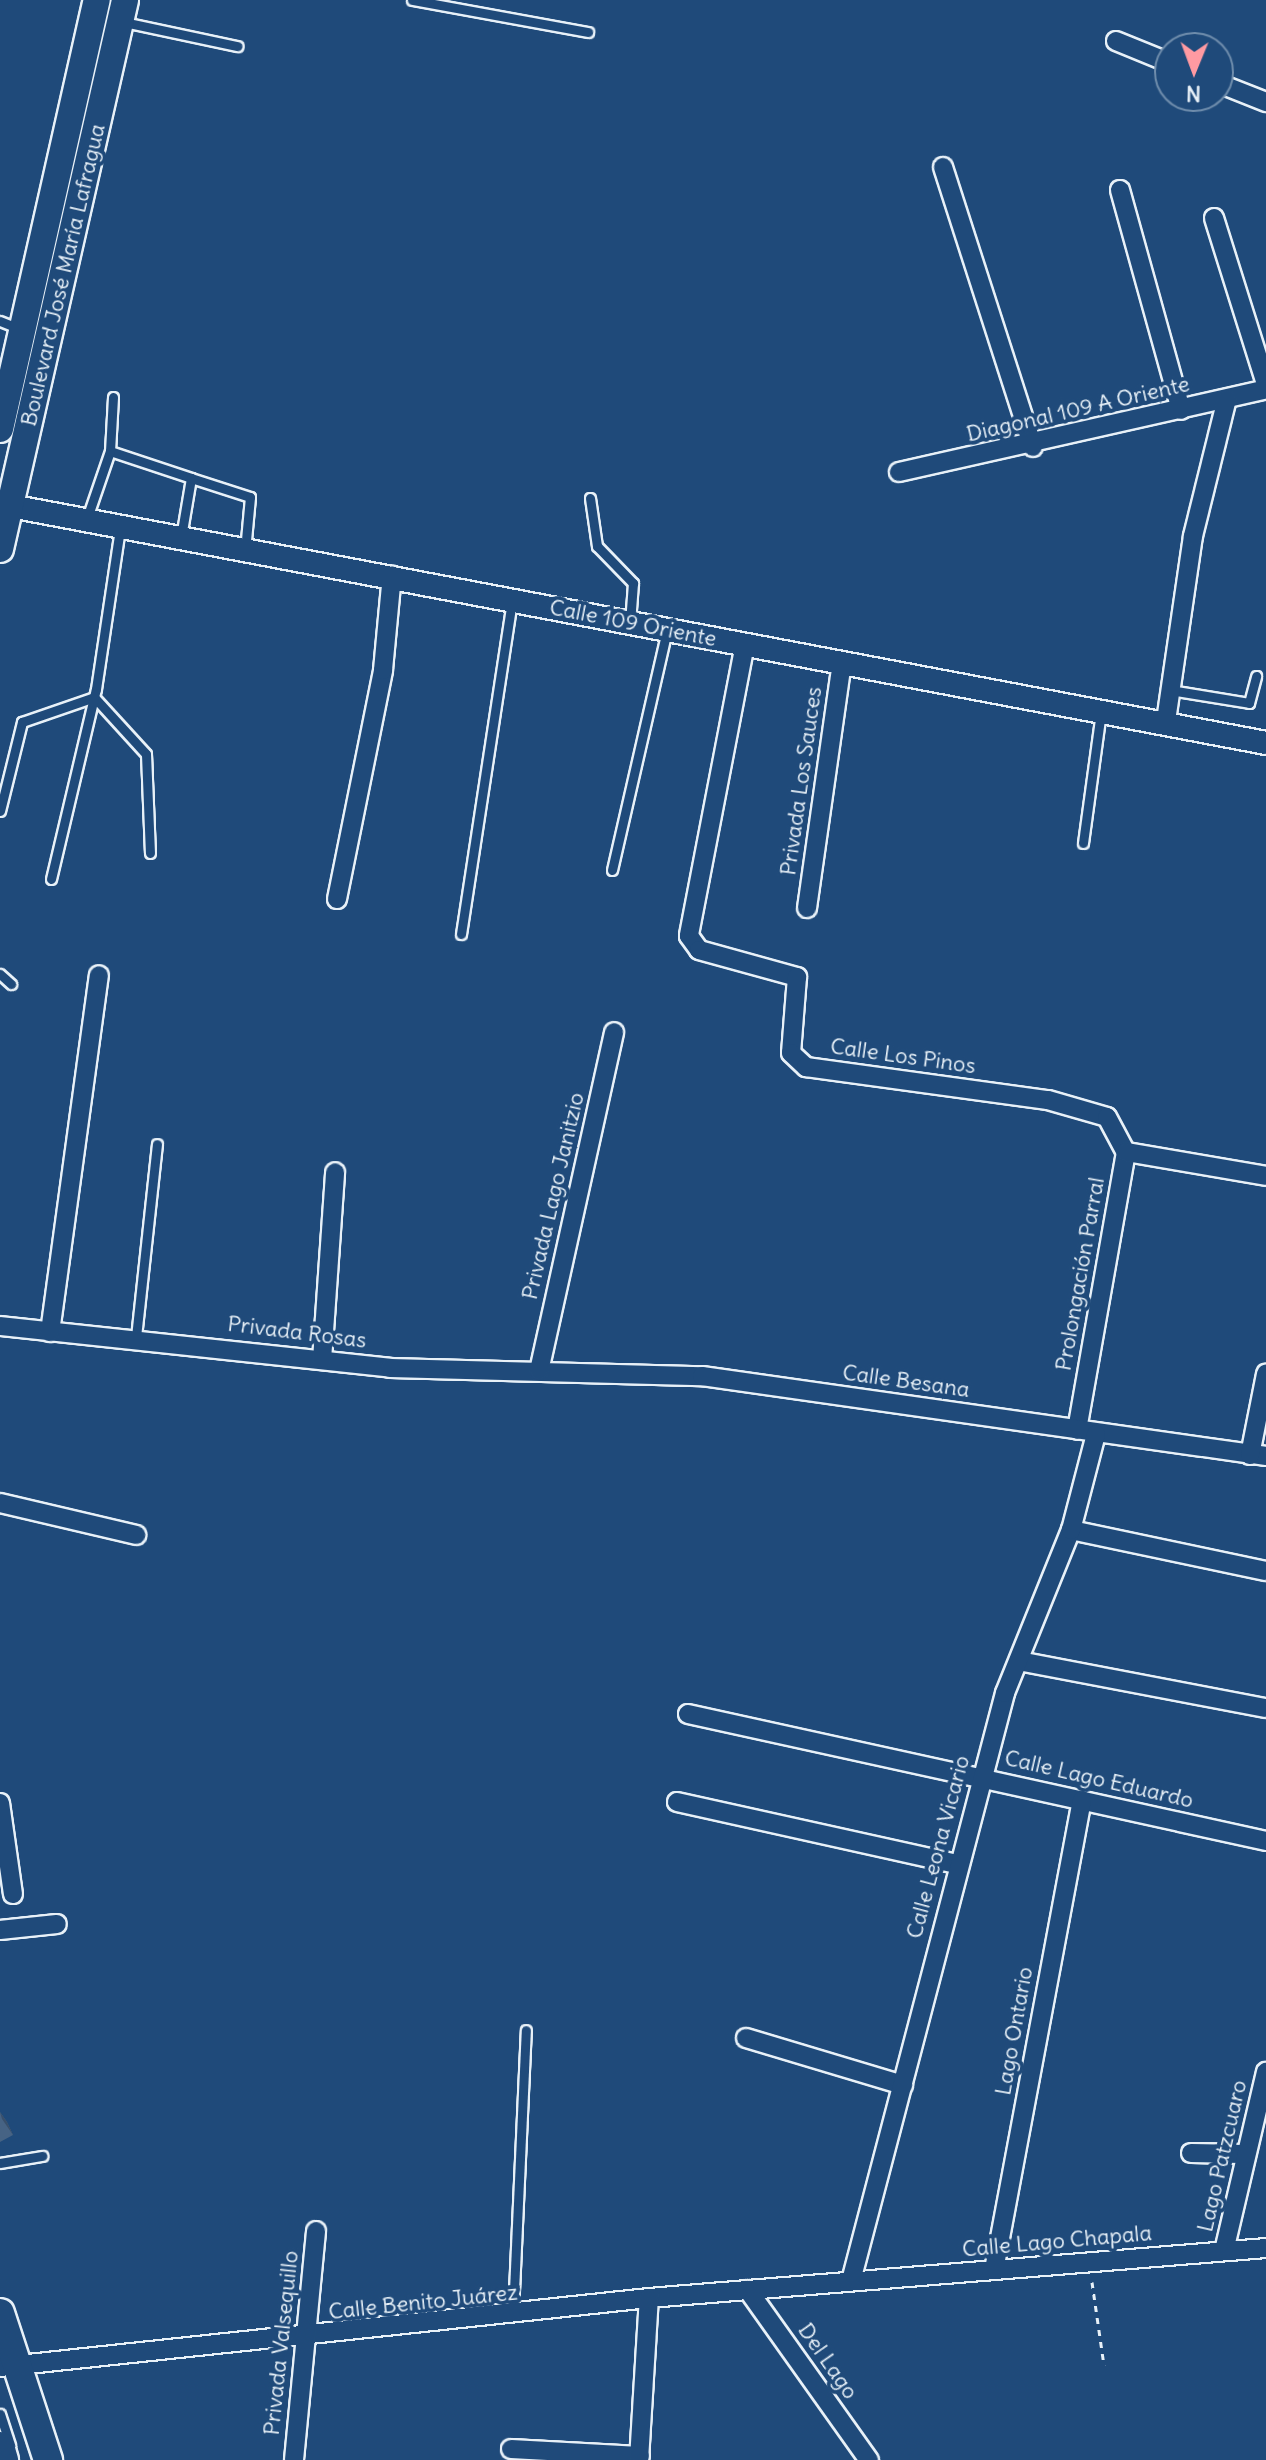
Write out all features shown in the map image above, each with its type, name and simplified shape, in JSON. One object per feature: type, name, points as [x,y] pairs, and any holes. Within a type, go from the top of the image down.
[{"type":"main road","name":"Boulevard José María Lafragua","points":[[0,429],[12,326],[97,0]]},
{"type":"main road","name":"Boulevard José María Lafragua","points":[[0,549],[5,505],[123,10]]},
{"type":"main road","points":[[0,2313],[6,2360],[48,2460]]},
{"type":"main road","points":[[0,2446],[4,2460]]},
{"type":"street","points":[[1116,41],[1154,56]]},
{"type":"street","points":[[1234,89],[1266,102]]},
{"type":"street","points":[[943,167],[1033,447]]},
{"type":"street","points":[[1120,190],[1181,410]]},
{"type":"street","points":[[1214,218],[1266,386]]},
{"type":"street","name":"Diagonal 109 A Oriente","points":[[899,472],[1033,447],[1227,399],[1266,386]]},
{"type":"street","points":[[1166,721],[1193,536],[1227,399]]},
{"type":"street","name":"Calle 109 Oriente","points":[[5,505],[1166,721],[1266,743]]},
{"type":"street","points":[[337,899],[383,670],[392,575]]},
{"type":"street","name":"Calle Los Pinos","points":[[745,644],[693,945],[797,977],[791,1053],[806,1067],[1048,1100],[1097,1111],[1115,1128]]},
{"type":"street","name":"Privada Los Sauces","points":[[807,908],[842,661]]},
{"type":"street","points":[[50,1332],[99,975]]},
{"type":"street","name":"Privada Lago Janitzio","points":[[539,1371],[614,1032]]},
{"type":"street","name":"Prolongación Parral","points":[[1077,1430],[1126,1152],[1115,1128]]},
{"type":"street","points":[[1126,1152],[1266,1176]]},
{"type":"street","points":[[322,1360],[335,1172]]},
{"type":"street","name":"Privada Rosas","points":[[0,1326],[136,1337],[322,1360],[539,1371]]},
{"type":"street","name":"Calle Besana","points":[[539,1371],[702,1376],[1258,1456]]},
{"type":"street","points":[[1258,1456],[1266,1374]]},
{"type":"street","name":"Calle Leona Vicario","points":[[851,2281],[981,1777],[1019,1661],[1071,1530],[1096,1434]]},
{"type":"street","points":[[0,1503],[136,1535]]},
{"type":"street","points":[[1071,1530],[1266,1571]]},
{"type":"street","points":[[1019,1661],[1266,1708]]},
{"type":"street","name":"Calle Lago Eduardo","points":[[688,1714],[1266,1841]]},
{"type":"street","name":"Lago Ontario","points":[[994,2270],[1082,1800]]},
{"type":"street","points":[[677,1802],[957,1864]]},
{"type":"street","points":[[0,1803],[4,1871],[13,1894]]},
{"type":"street","points":[[0,1930],[57,1924]]},
{"type":"street","points":[[746,2038],[903,2085]]},
{"type":"street","name":"Lago Patzcuaro","points":[[1224,2251],[1243,2154],[1266,2072]]},
{"type":"street","points":[[1191,2153],[1243,2154]]},
{"type":"street","name":"Privada Valsequillo","points":[[294,2460],[316,2231]]},
{"type":"street","name":"Calle Lago Chapala","points":[[851,2281],[1266,2248]]},
{"type":"street","name":"Calle Benito Juárez","points":[[6,2360],[307,2339],[649,2298],[851,2281]]},
{"type":"street","name":"Del Lago","points":[[748,2290],[869,2460]]},
{"type":"street","points":[[511,2449],[640,2458],[649,2298]]},
{"type":"lane","points":[[412,0],[588,32]]},
{"type":"lane","points":[[123,10],[237,46]]},
{"type":"lane","points":[[86,521],[110,451],[113,397]]},
{"type":"lane","points":[[110,451],[250,497],[245,551]]},
{"type":"lane","points":[[181,540],[191,478]]},
{"type":"lane","points":[[590,498],[597,546],[633,583],[630,623]]},
{"type":"lane","points":[[51,879],[94,697],[120,528]]},
{"type":"lane","points":[[461,934],[513,599]]},
{"type":"lane","points":[[612,870],[667,630]]},
{"type":"lane","points":[[1170,690],[1249,703],[1256,676]]},
{"type":"lane","points":[[0,811],[22,722],[94,697]]},
{"type":"lane","points":[[94,697],[146,754],[150,853]]},
{"type":"lane","points":[[1083,843],[1101,709]]},
{"type":"lane","points":[[0,974],[11,984]]},
{"type":"lane","points":[[136,1337],[157,1144]]},
{"type":"lane","points":[[513,2316],[526,2030]]},
{"type":"lane","points":[[0,2163],[42,2156]]},
{"type":"lane","points":[[6,2360],[38,2460]]},
{"type":"lane","points":[[0,2414],[15,2460]]},
{"type":"path","points":[[1090,2262],[1104,2365]]}]
